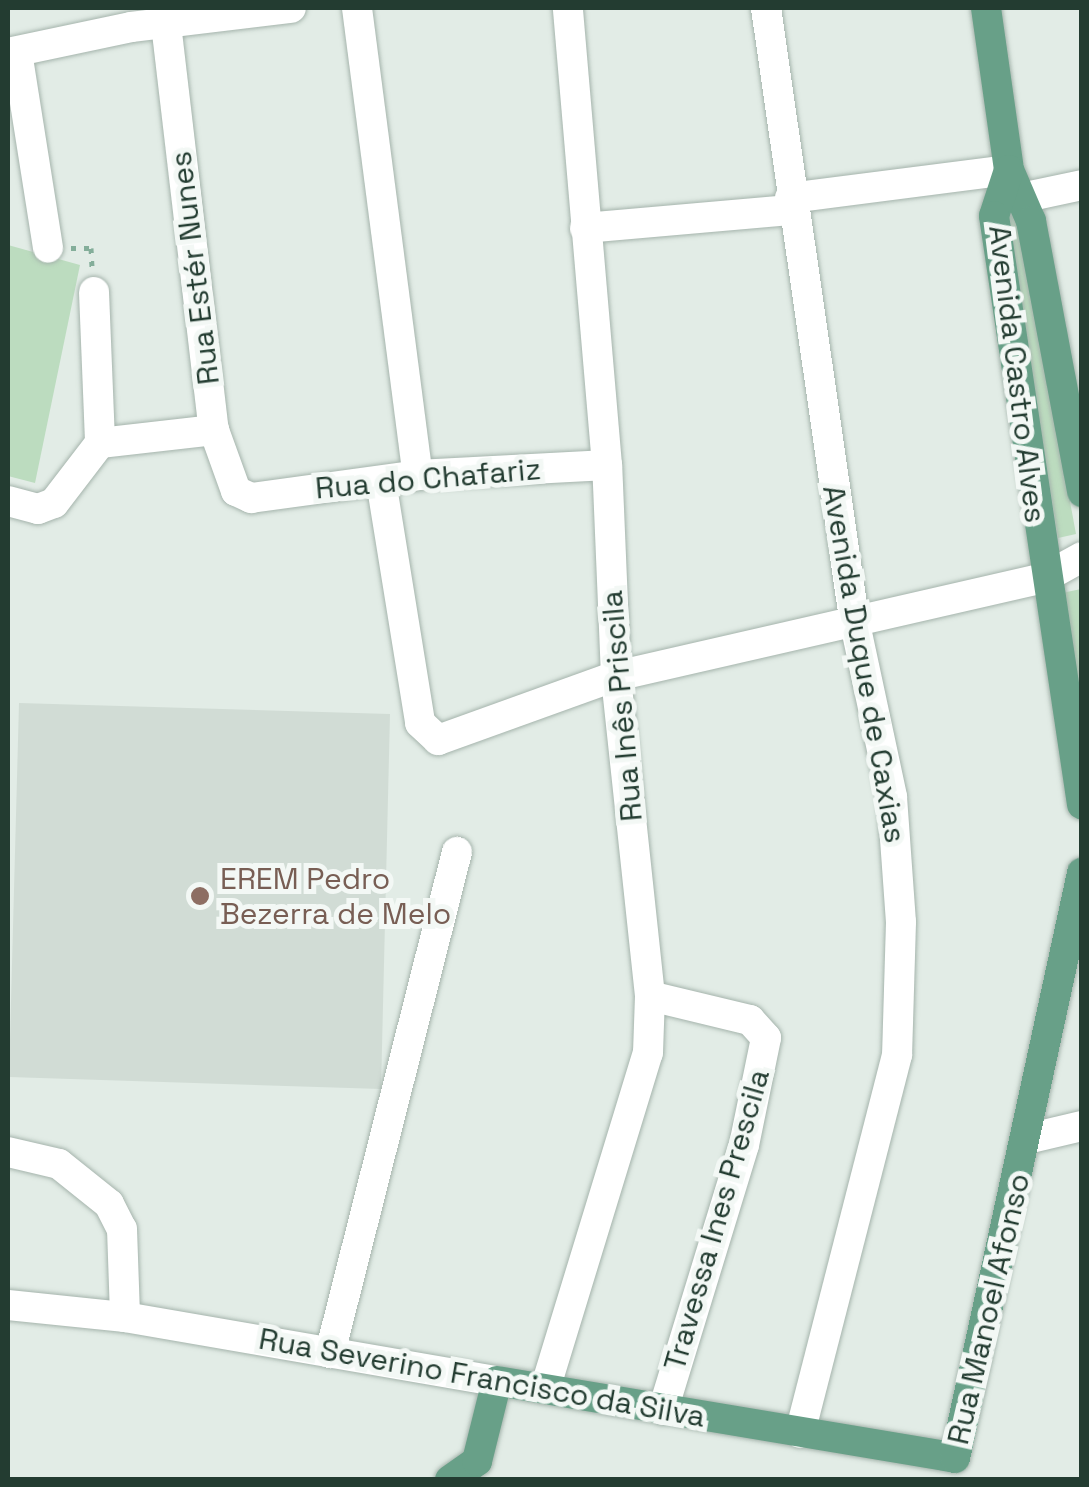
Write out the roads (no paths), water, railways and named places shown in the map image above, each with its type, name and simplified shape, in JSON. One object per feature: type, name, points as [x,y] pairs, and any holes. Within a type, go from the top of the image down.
[{"type":"main road","name":"Avenida Castro Alves","points":[[986,8],[1015,184],[1031,221],[1082,492]]},
{"type":"main road","name":"Avenida Castro Alves","points":[[1015,184],[994,216],[1044,578]]},
{"type":"main road","points":[[1044,578],[1082,804]]},
{"type":"main road","name":"Rua Manoel Afonso","points":[[952,1469],[1082,873]]},
{"type":"main road","points":[[450,1480],[475,1470],[497,1381]]},
{"type":"main road","name":"Rua Severino Francisco da Silva","points":[[497,1381],[800,1433],[952,1469]]},
{"type":"street","points":[[48,248],[12,52],[130,18],[166,24],[292,8]]},
{"type":"street","points":[[357,8],[418,474]]},
{"type":"street","name":"Rua Inês Priscila","points":[[544,1389],[648,1053],[650,996],[616,676],[607,465],[568,8]]},
{"type":"street","name":"Avenida Duque de Caxias","points":[[766,8],[791,204],[854,620],[892,797],[901,922],[896,1055],[800,1433]]},
{"type":"street","name":"Rua Estér Nunes","points":[[166,24],[214,430],[230,484],[251,498]]},
{"type":"street","points":[[585,228],[1015,184],[1082,185]]},
{"type":"street","points":[[8,501],[38,509],[54,503],[100,443],[94,292]]},
{"type":"street","points":[[100,443],[214,430]]},
{"type":"street","name":"Rua do Chafariz","points":[[251,498],[418,474],[607,465]]},
{"type":"street","points":[[381,481],[420,723],[429,736],[442,740],[616,676],[1044,578],[1082,558]]},
{"type":"street","points":[[330,1353],[457,852]]},
{"type":"street","name":"Travessa Ines Prescila","points":[[650,996],[750,1020],[764,1030],[744,1146],[663,1410]]},
{"type":"street","name":"Rua Manoel Afonso","points":[[1027,1139],[1082,1126]]},
{"type":"street","points":[[8,1152],[60,1164],[109,1204],[122,1228],[125,1316]]},
{"type":"street","name":"Rua Severino Francisco da Silva","points":[[8,1305],[125,1316],[497,1381]]},
{"type":"place","name":"EREM Pedro Bezerra de Melo","points":[[200,896]]}]
